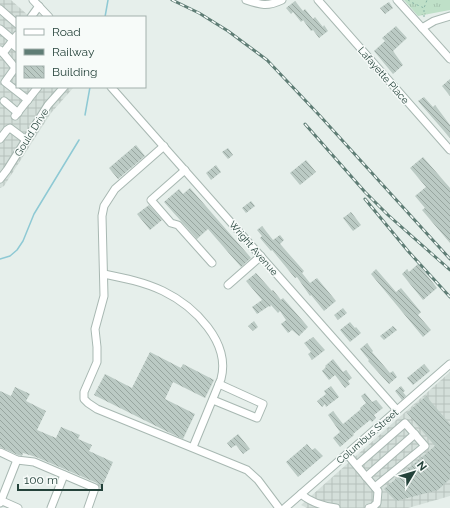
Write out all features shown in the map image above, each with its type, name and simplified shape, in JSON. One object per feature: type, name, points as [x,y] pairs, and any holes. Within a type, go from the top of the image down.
[{"type":"street","points":[[33,0],[48,16]]},
{"type":"street","points":[[246,0],[264,6],[275,4],[282,0]]},
{"type":"street","name":"Lafayette Place","points":[[318,0],[450,150]]},
{"type":"street","points":[[397,0],[450,59]]},
{"type":"street","points":[[32,16],[39,6]]},
{"type":"street","points":[[0,9],[16,23]]},
{"type":"street","points":[[422,28],[434,21],[450,16]]},
{"type":"street","points":[[0,29],[14,39],[1,51],[16,69],[5,82],[28,100]]},
{"type":"street","points":[[4,101],[16,114],[37,88]]},
{"type":"street","name":"Gould Drive","points":[[0,179],[48,105],[63,88]]},
{"type":"street","name":"Wright Avenue","points":[[112,88],[397,410]]},
{"type":"street","points":[[0,139],[10,128],[26,140]]},
{"type":"street","points":[[164,146],[115,189],[104,206],[102,216],[104,296],[95,329],[97,362],[85,388],[84,399],[97,409],[193,447],[246,470],[252,474],[279,508]]},
{"type":"street","points":[[185,170],[151,200],[171,223],[178,224],[212,263]]},
{"type":"street","points":[[228,285],[261,256]]},
{"type":"street","points":[[104,274],[129,279],[163,291],[193,311],[212,333],[220,349],[224,369],[213,400],[193,447]]},
{"type":"street","name":"Columbus Street","points":[[285,508],[450,364]]},
{"type":"street","points":[[213,400],[257,418],[262,404],[219,384]]},
{"type":"street","points":[[357,465],[405,423],[425,446],[375,487]]},
{"type":"street","points":[[366,477],[415,434]]},
{"type":"street","points":[[0,452],[18,460],[34,462],[95,488],[88,508]]},
{"type":"street","points":[[347,454],[378,491],[377,503],[369,508]]},
{"type":"street","points":[[18,460],[0,501],[18,508]]},
{"type":"street","points":[[51,508],[64,475]]},
{"type":"street","points":[[301,494],[312,502],[336,508]]},
{"type":"path","points":[[408,0],[412,4],[424,8]]},
{"type":"path","points":[[424,17],[424,8],[427,0]]},
{"type":"shaded area","points":[[0,0],[11,0],[29,16],[16,16],[16,88],[73,88],[51,113],[4,186],[0,188]]},
{"type":"shaded area","points":[[450,372],[450,496],[408,508],[307,508],[301,505]]},
{"type":"green space","points":[[404,0],[450,0],[450,10],[418,16]]},
{"type":"building","points":[[295,1],[303,11],[305,9],[313,19],[315,17],[328,31],[319,38],[313,30],[311,31],[303,20],[301,22],[293,12],[291,14],[286,8]]},
{"type":"building","points":[[389,2],[393,8],[385,14],[380,8]]},
{"type":"building","points":[[396,26],[407,38],[393,51],[403,65],[393,74],[374,51],[385,41],[382,38]]},
{"type":"building","points":[[450,79],[450,96],[442,86]]},
{"type":"building","points":[[424,97],[433,107],[435,105],[450,125],[450,138],[418,101]]},
{"type":"building","points":[[136,145],[145,156],[118,179],[109,168]]},
{"type":"building","points":[[228,148],[233,155],[228,159],[222,152]]},
{"type":"building","points":[[423,157],[450,188],[450,243],[422,210],[425,208],[415,196],[426,187],[410,168]]},
{"type":"building","points":[[306,160],[316,172],[300,185],[290,173]]},
{"type":"building","points":[[216,165],[221,172],[211,180],[206,173]]},
{"type":"building","points":[[190,188],[251,258],[241,267],[208,229],[197,239],[164,202],[179,189],[183,194]]},
{"type":"building","points":[[251,201],[255,206],[246,213],[242,208]]},
{"type":"building","points":[[149,205],[162,220],[150,230],[137,214]]},
{"type":"building","points":[[351,212],[361,225],[353,231],[343,218]]},
{"type":"building","points":[[262,226],[273,240],[280,235],[284,240],[280,244],[304,271],[302,273],[310,283],[317,278],[336,301],[324,311],[311,295],[310,296],[297,277],[295,278],[260,238],[262,236],[257,230]]},
{"type":"building","points":[[418,264],[437,288],[423,300],[402,274],[407,269],[409,272]]},
{"type":"building","points":[[376,269],[396,292],[401,288],[421,312],[418,315],[431,330],[423,337],[371,274]]},
{"type":"building","points":[[256,273],[281,300],[283,298],[308,327],[299,336],[292,330],[288,333],[281,324],[286,320],[280,311],[278,313],[271,305],[257,314],[252,307],[262,300],[246,281]]},
{"type":"building","points":[[343,308],[347,313],[338,320],[334,315]]},
{"type":"building","points":[[254,321],[258,327],[253,331],[248,326]]},
{"type":"building","points":[[350,322],[361,333],[350,342],[340,330]]},
{"type":"building","points":[[393,326],[397,330],[384,340],[380,336]]},
{"type":"building","points":[[313,337],[325,350],[312,360],[308,354],[311,352],[304,343]]},
{"type":"building","points":[[367,343],[373,351],[372,352],[390,373],[393,371],[397,377],[389,384],[368,361],[369,360],[360,349]]},
{"type":"building","points":[[150,352],[181,368],[183,364],[214,380],[205,398],[173,382],[165,399],[195,414],[183,439],[94,395],[105,374],[132,388]]},
{"type":"building","points":[[333,359],[343,372],[346,370],[352,378],[348,381],[350,384],[345,388],[335,375],[329,380],[322,371]]},
{"type":"building","points":[[424,364],[430,371],[413,385],[407,378]]},
{"type":"building","points":[[331,386],[339,397],[326,407],[325,404],[322,407],[317,401],[326,394],[324,391]]},
{"type":"building","points":[[401,386],[405,391],[403,392],[406,396],[402,400],[395,391]]},
{"type":"building","points":[[15,387],[30,394],[26,401],[46,411],[37,430],[56,438],[61,427],[80,435],[78,439],[92,445],[89,451],[113,462],[101,489],[97,483],[36,457],[23,453],[22,456],[18,455],[0,447],[0,391],[11,396]]},
{"type":"building","points":[[365,393],[372,402],[376,400],[383,408],[374,415],[376,418],[372,422],[370,420],[340,447],[333,438],[340,432],[328,415],[333,411],[343,424],[366,403],[361,396]]},
{"type":"building","points":[[426,396],[450,424],[450,479],[438,490],[396,501],[384,489],[435,446],[407,413]]},
{"type":"building","points":[[238,434],[250,449],[243,454],[236,445],[231,448],[227,443]]},
{"type":"building","points":[[307,444],[312,450],[315,448],[323,456],[298,477],[286,462]]},
{"type":"waterway","points":[[105,16],[108,0]]},
{"type":"waterway","points":[[85,115],[90,88]]},
{"type":"waterway","points":[[0,259],[10,256],[17,250],[23,241],[34,214],[79,140]]},
{"type":"railway","points":[[172,0],[199,13],[228,31],[267,60],[450,259]]},
{"type":"railway","points":[[305,124],[365,192],[388,215],[450,270]]},
{"type":"railway","points":[[365,199],[408,251],[450,297]]}]
